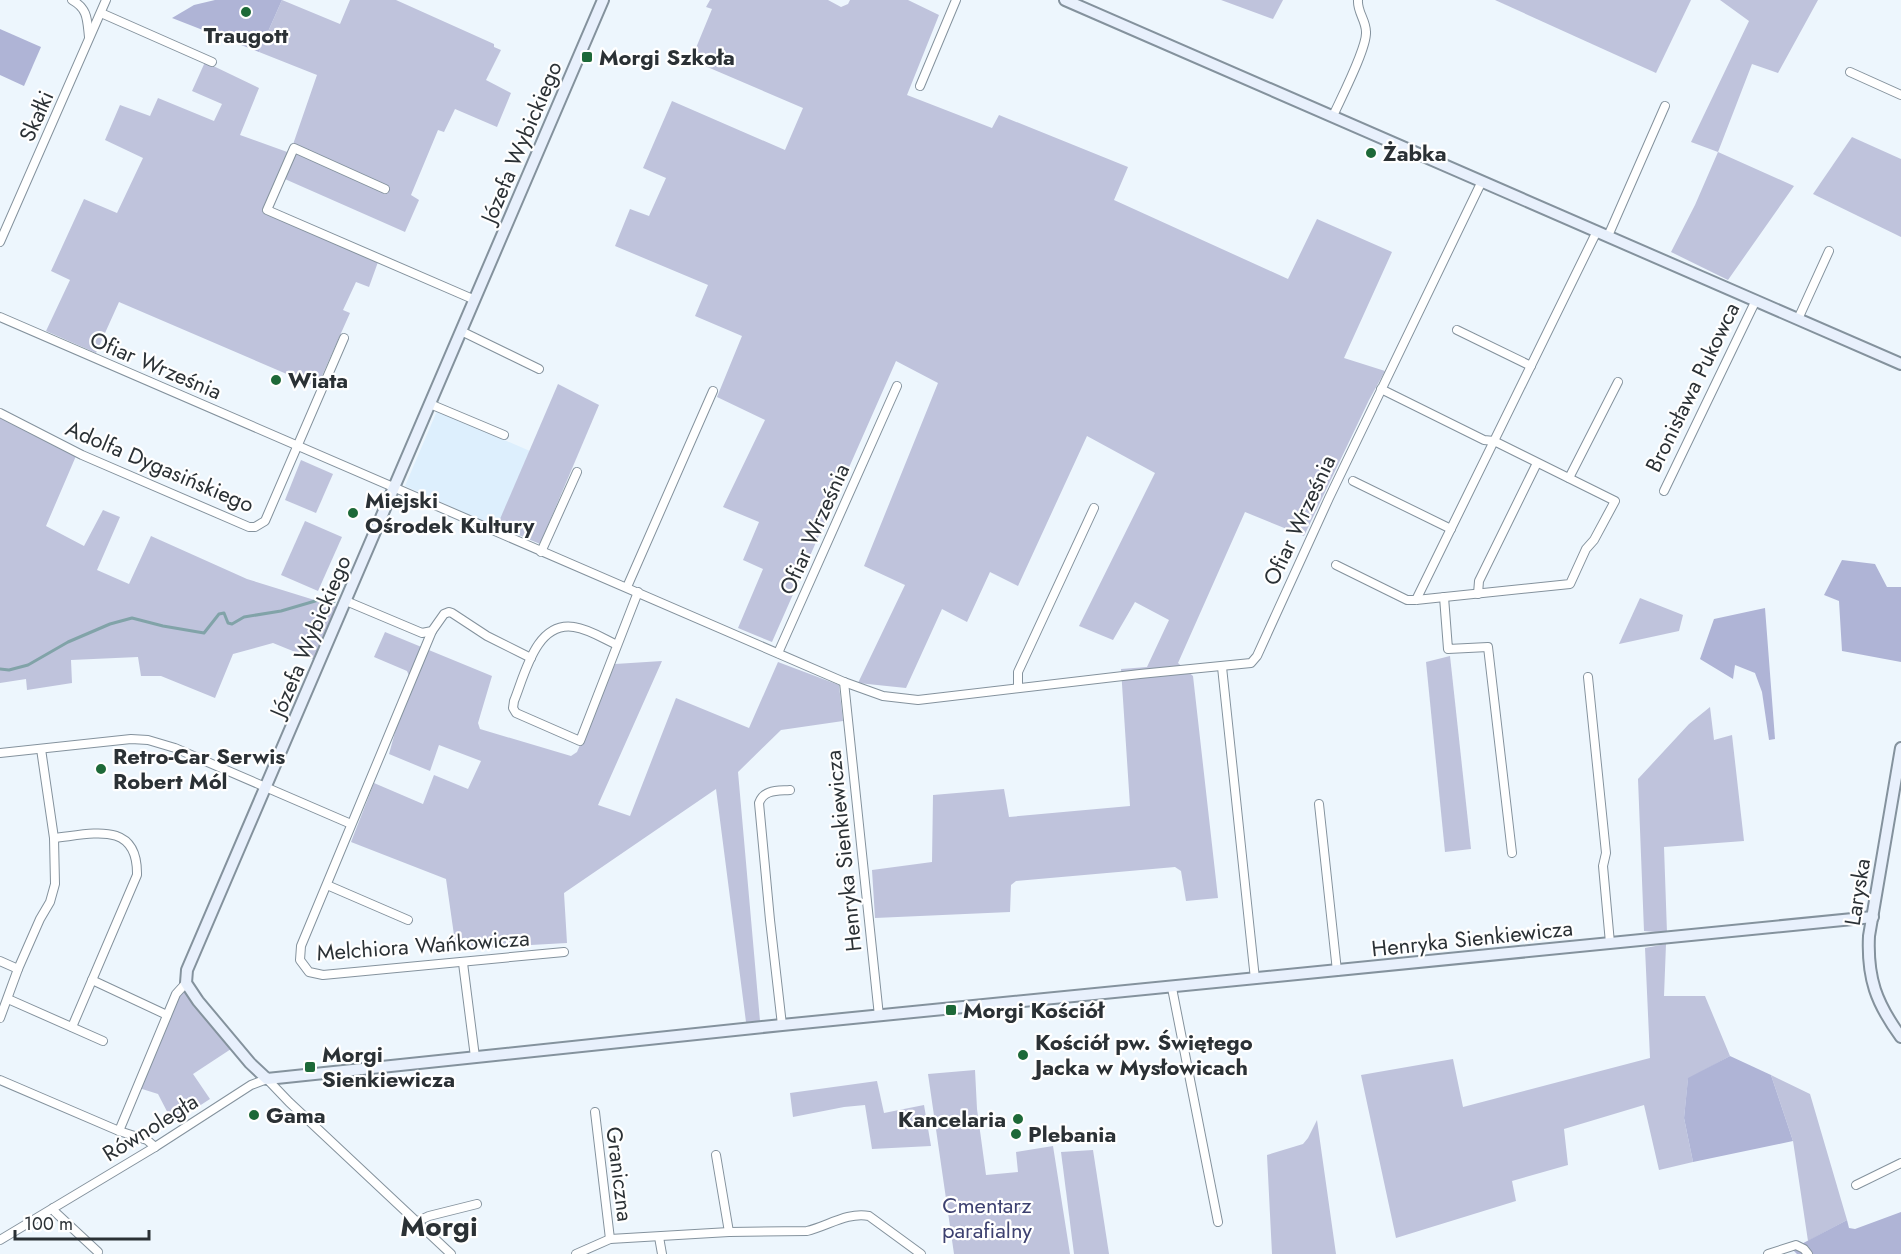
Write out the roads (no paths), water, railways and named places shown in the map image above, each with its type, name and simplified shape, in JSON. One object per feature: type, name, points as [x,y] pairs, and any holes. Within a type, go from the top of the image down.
[{"type":"street","points":[[72,0],[85,11],[90,38]]},
{"type":"street","name":"Skałki","points":[[0,242],[106,0]]},
{"type":"street","name":"Józefa Wybickiego","points":[[119,1131],[176,994],[186,983],[187,970],[603,0]]},
{"type":"street","points":[[920,86],[956,0]]},
{"type":"street","name":"Bronisława Pukowca","points":[[1065,0],[1901,364]]},
{"type":"street","points":[[1333,116],[1365,43],[1366,27],[1357,7],[1358,0]]},
{"type":"street","points":[[100,13],[212,62]]},
{"type":"street","points":[[1850,72],[1901,95]]},
{"type":"street","points":[[1608,236],[1665,106]]},
{"type":"street","points":[[385,189],[294,148],[267,210],[475,300]]},
{"type":"street","name":"Ofiar Września","points":[[0,317],[844,682],[883,696],[918,700],[1251,663],[1257,656],[1300,559],[1482,181]]},
{"type":"street","points":[[1416,600],[1597,231]]},
{"type":"street","points":[[1798,319],[1829,251]]},
{"type":"street","name":"Bronisława Pukowca","points":[[1664,491],[1756,300]]},
{"type":"street","points":[[1457,330],[1531,366]]},
{"type":"street","points":[[461,331],[539,369]]},
{"type":"street","points":[[297,446],[344,338]]},
{"type":"street","points":[[1569,478],[1618,382]]},
{"type":"street","name":"Ofiar Września","points":[[778,653],[897,386]]},
{"type":"street","points":[[1336,565],[1407,600],[1570,584],[1586,549],[1594,540],[1614,501],[1494,441],[1484,440],[1381,389]]},
{"type":"street","points":[[627,587],[713,391]]},
{"type":"street","points":[[430,404],[504,435]]},
{"type":"street","name":"Adolfa Dygasińskiego","points":[[0,413],[82,455],[249,527],[255,527],[265,521],[297,446]]},
{"type":"street","points":[[1478,594],[1479,581],[1537,463]]},
{"type":"street","points":[[541,552],[577,472]]},
{"type":"street","points":[[1353,481],[1451,529]]},
{"type":"street","points":[[1018,688],[1018,672],[1094,508]]},
{"type":"street","points":[[617,645],[586,630],[573,627],[559,627],[548,634],[536,647],[531,658],[514,701],[513,708],[516,713],[580,741],[638,592]]},
{"type":"street","points":[[1444,597],[1448,649],[1488,647],[1512,853]]},
{"type":"street","points":[[346,601],[422,633],[432,631],[444,614],[449,612],[487,636],[531,658]]},
{"type":"street","name":"Melchiora Wańkowicza","points":[[432,631],[300,946],[300,960],[309,972],[323,975],[564,952]]},
{"type":"street","points":[[1222,667],[1255,978]]},
{"type":"street","points":[[1588,677],[1606,853],[1603,866],[1610,944]]},
{"type":"street","name":"Henryka Sienkiewicza","points":[[844,682],[879,1016]]},
{"type":"street","points":[[0,753],[131,739],[148,740],[175,748],[351,824]]},
{"type":"street","name":"Laryska","points":[[1901,748],[1868,954],[1871,980],[1880,1005],[1901,1037]]},
{"type":"street","points":[[0,1018],[18,969],[50,902],[55,884],[54,838],[41,749]]},
{"type":"street","name":"Henryka Sienkiewicza","points":[[782,1025],[759,803],[761,796],[766,792],[790,790]]},
{"type":"street","points":[[1319,804],[1337,970]]},
{"type":"street","points":[[54,838],[115,834],[123,838],[135,853],[138,862],[137,875],[72,1027]]},
{"type":"street","name":"Melchiora Wańkowicza","points":[[327,885],[408,920]]},
{"type":"street","name":"Henryka Sienkiewicza","points":[[267,1079],[782,1025],[1873,917]]},
{"type":"street","points":[[0,961],[18,969]]},
{"type":"street","points":[[463,963],[474,1057]]},
{"type":"street","points":[[92,980],[167,1015]]},
{"type":"street","points":[[186,983],[198,1001],[250,1063],[451,1254]]},
{"type":"street","points":[[1172,988],[1218,1222]]},
{"type":"street","points":[[8,999],[103,1041]]},
{"type":"street","name":"Równoległa","points":[[0,1240],[155,1147],[251,1085],[267,1079]]},
{"type":"street","points":[[0,1080],[119,1131],[147,1140],[155,1147]]},
{"type":"street","name":"Graniczna","points":[[595,1112],[610,1239]]},
{"type":"street","points":[[716,1155],[729,1232]]},
{"type":"street","points":[[1856,1185],[1901,1163]]},
{"type":"street","points":[[416,1222],[429,1216],[477,1204]]},
{"type":"street","points":[[53,1208],[98,1252]]},
{"type":"street","name":"Graniczna","points":[[582,1253],[610,1239],[729,1232],[807,1231],[859,1214],[869,1216],[921,1254]]},
{"type":"street","name":"Graniczna","points":[[659,1237],[662,1254]]},
{"type":"street","points":[[1768,1254],[1796,1245],[1808,1254]]},
{"type":"waterway","points":[[0,669],[9,670],[28,665],[68,642],[110,624],[132,618],[204,633],[219,614],[224,613],[228,623],[232,624],[244,617],[281,611],[322,599],[334,602]]},
{"type":"place","name":"Traugott","points":[[246,12]]},
{"type":"place","name":"Morgi Szkoła","points":[[587,57]]},
{"type":"place","name":"Żabka","points":[[1371,153]]},
{"type":"place","name":"Wiata","points":[[276,380]]},
{"type":"place","name":"Miejski Ośrodek Kultury","points":[[353,513]]},
{"type":"place","name":"Retro-Car Serwis Robert Mól","points":[[101,769]]},
{"type":"place","name":"Morgi Kościół","points":[[951,1010]]},
{"type":"place","name":"Kościół pw. Świętego Jacka w Mysłowicach","points":[[1023,1055]]},
{"type":"place","name":"Morgi Sienkiewicza","points":[[310,1067]]},
{"type":"place","name":"Gama","points":[[254,1115]]},
{"type":"place","name":"Kancelaria","points":[[1018,1119]]},
{"type":"place","name":"Plebania","points":[[1016,1134]]},
{"type":"district","name":"Morgi","points":[[439,1226]]},
{"type":"park label","name":"Cmentarz parafialny","points":[[987,1218]]}]
